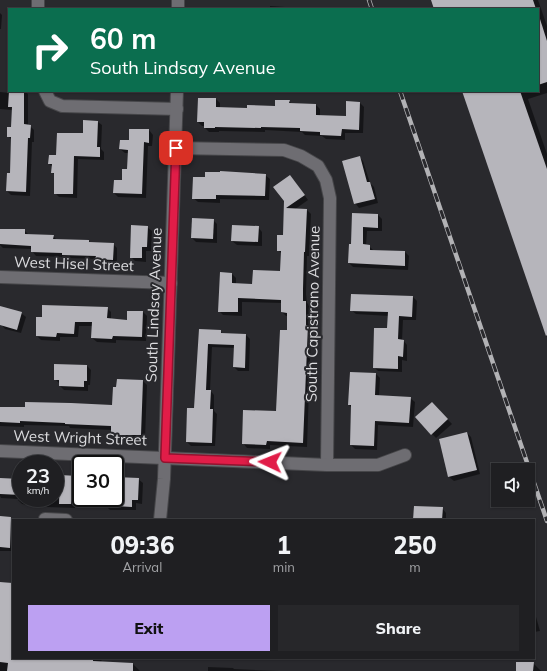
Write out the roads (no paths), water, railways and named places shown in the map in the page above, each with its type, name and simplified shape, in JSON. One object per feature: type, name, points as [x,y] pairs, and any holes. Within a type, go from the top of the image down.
[{"type":"street","name":"South Lindsay Avenue","points":[[160,519],[165,458],[177,92]]},
{"type":"street","points":[[48,96],[62,106],[177,109]]},
{"type":"street","name":"South Capistrano Avenue","points":[[176,148],[284,150],[302,156],[318,166],[326,180],[330,198],[327,465]]},
{"type":"street","name":"West Hisel Street","points":[[0,277],[171,283]]},
{"type":"street","name":"West Wright Street","points":[[0,451],[327,465],[378,465],[405,455]]},
{"type":"railway","points":[[369,0],[372,8]]},
{"type":"railway","points":[[400,92],[547,521]]}]
